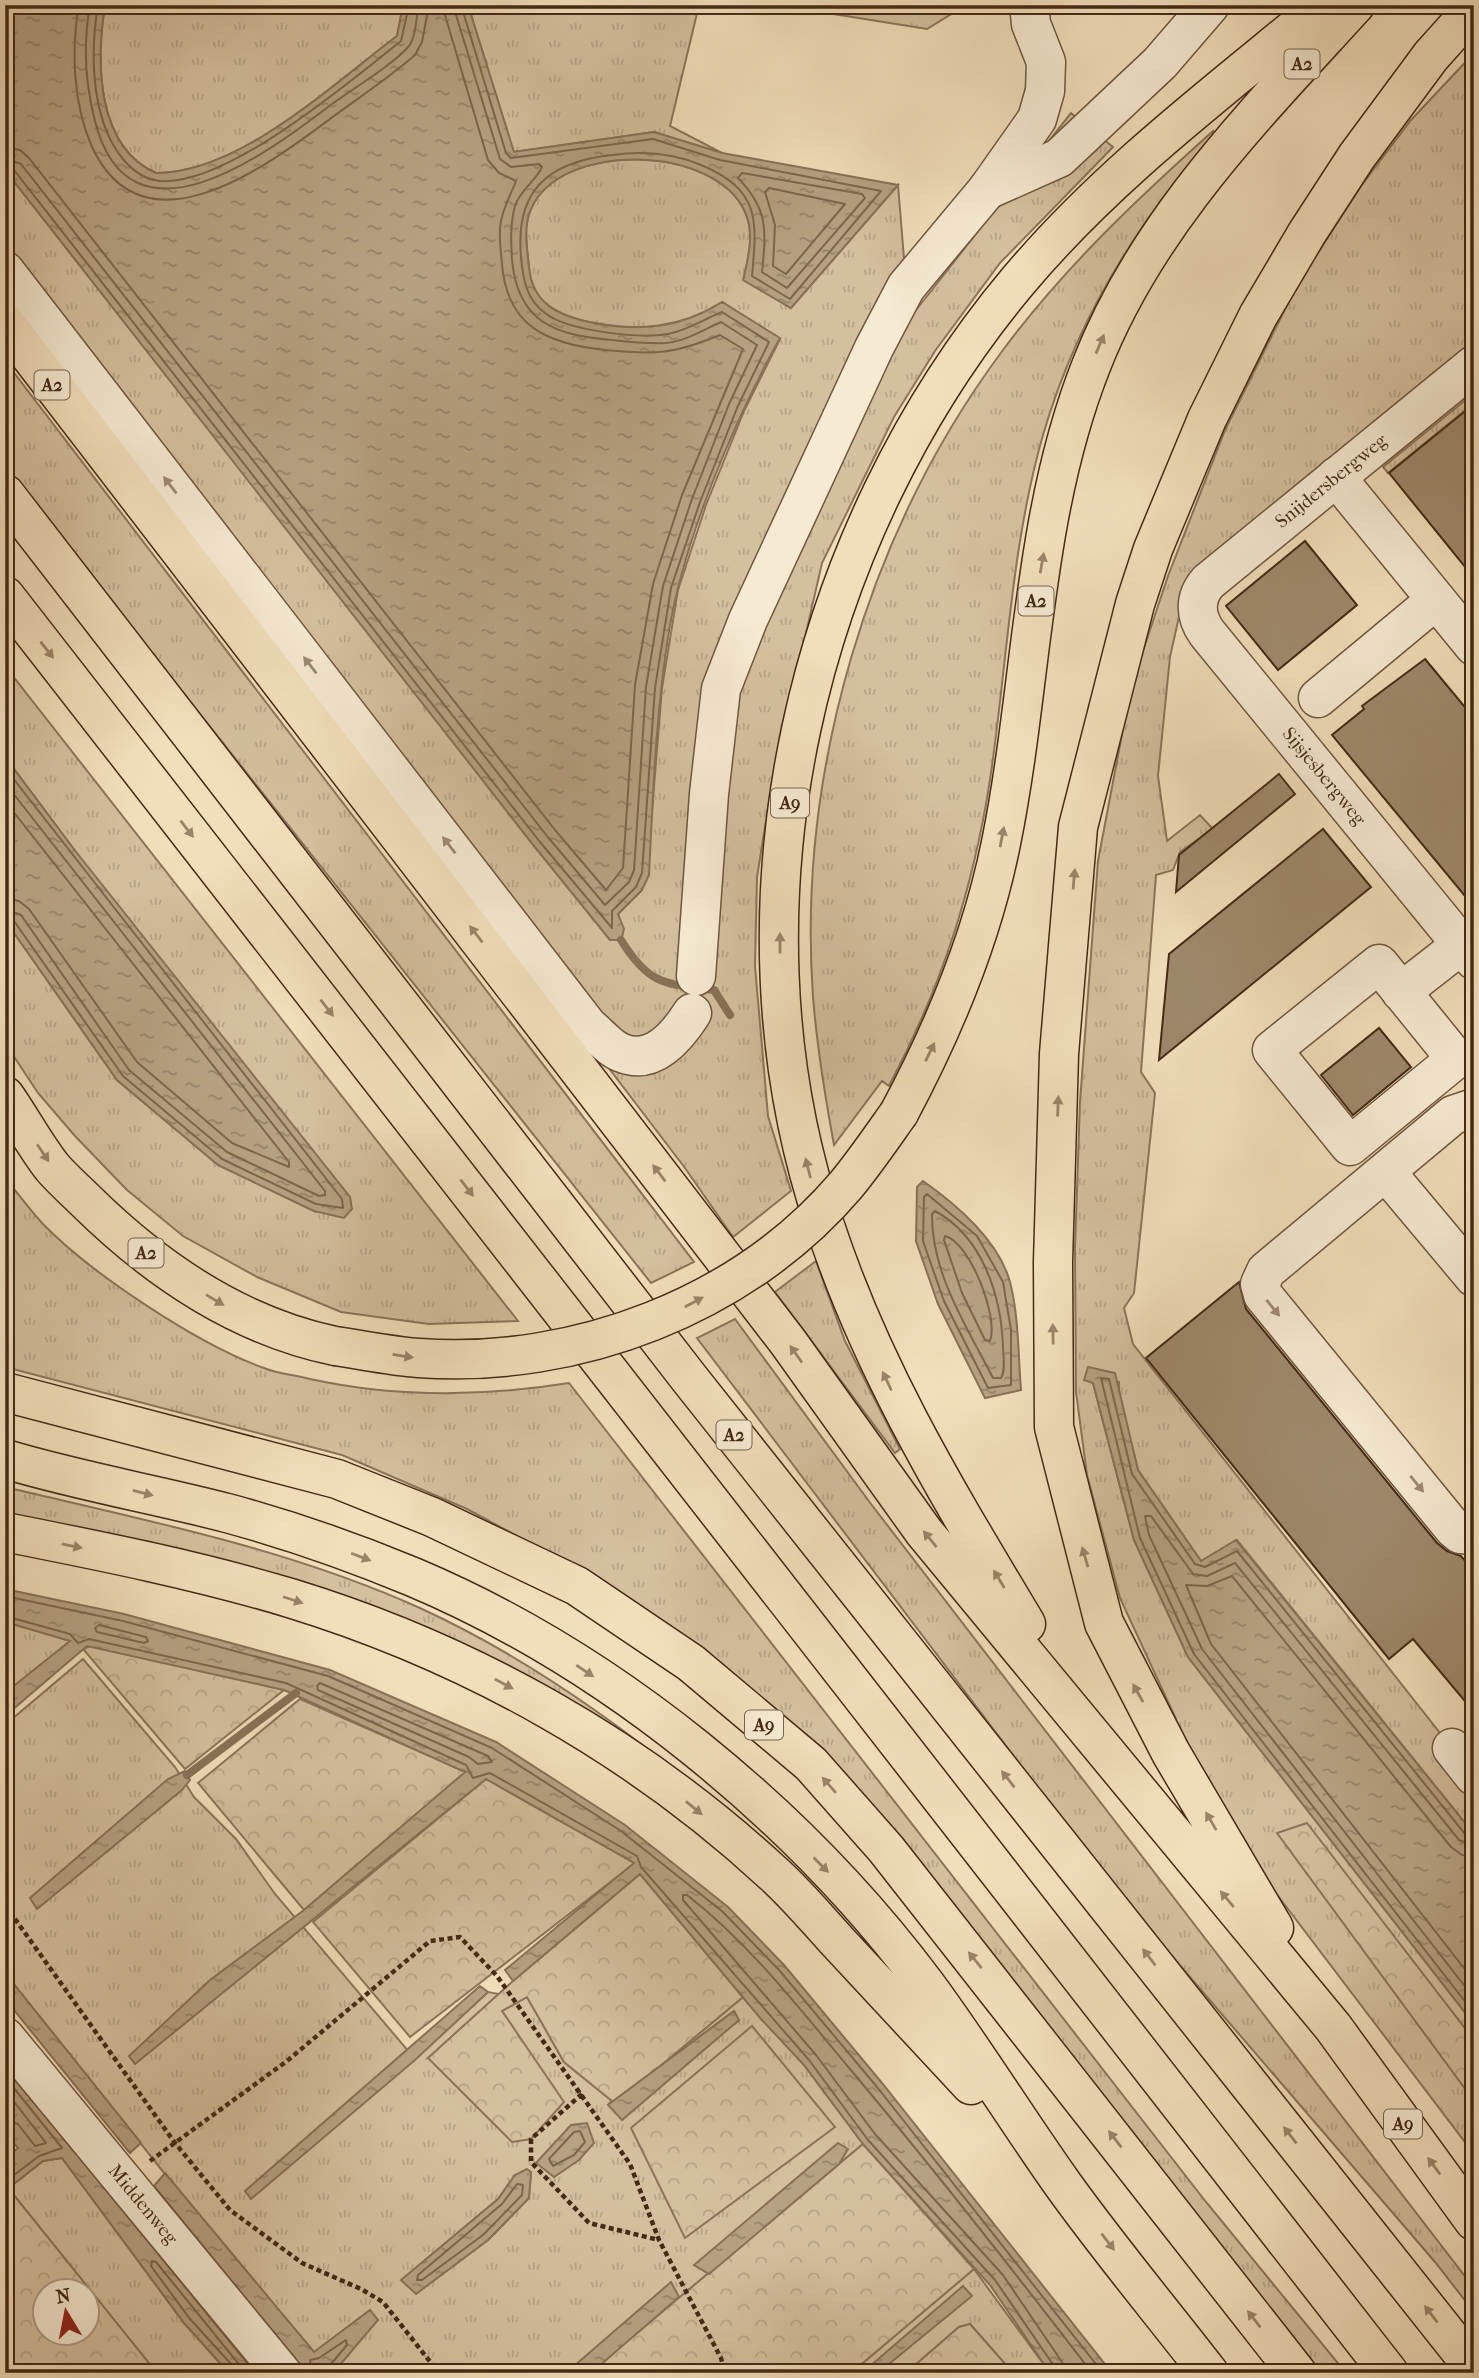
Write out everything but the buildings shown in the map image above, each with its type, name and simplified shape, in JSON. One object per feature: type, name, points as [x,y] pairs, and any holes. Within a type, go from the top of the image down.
[{"type":"highway","name":"A9","points":[[1323,5],[1107,186],[1020,279],[960,357],[892,472],[840,591],[818,659],[801,727],[786,828],[780,991],[796,1116],[825,1227],[861,1322],[906,1421],[1084,1722],[1333,2027],[1474,2221]]},
{"type":"highway","name":"A2","points":[[5,1096],[53,1168],[113,1227],[176,1276],[240,1315],[335,1346],[418,1358],[482,1359],[550,1352],[633,1328],[719,1289],[781,1246],[845,1187],[899,1113],[943,1026],[988,901],[1013,771],[1057,477],[1090,366],[1124,294],[1166,225],[1215,160],[1354,5]]},
{"type":"highway","name":"A9","points":[[1333,2027],[1128,1674],[1104,1623],[1096,1597],[1054,1427],[1053,1262],[1059,1054],[1078,827],[1117,669],[1153,549],[1206,419],[1258,316],[1307,233],[1357,156],[1431,56],[1474,8]]},
{"type":"highway","name":"A2","points":[[5,323],[788,1342],[924,1532],[1084,1722]]},
{"type":"highway","name":"A2","points":[[5,494],[689,1378],[1474,2368]]},
{"type":"highway","points":[[5,596],[1389,2373]]},
{"type":"highway","name":"A9","points":[[5,1392],[337,1479],[432,1517],[577,1586],[691,1663],[811,1764],[886,1849],[1297,2373]]},
{"type":"highway","points":[[5,1459],[229,1514],[320,1542],[415,1578],[520,1631],[625,1697],[682,1737],[755,1799],[839,1883],[924,1983],[1066,2188],[1209,2373]]},
{"type":"highway","points":[[5,1532],[189,1571],[291,1598],[393,1634],[500,1681],[599,1738],[685,1800],[775,1875],[1066,2188]]},
{"type":"street","points":[[6,273],[588,1026],[622,1053],[641,1054],[659,1049],[676,1038],[694,994],[709,794],[722,689],[748,620],[874,348],[906,287],[987,190],[1037,119],[1045,91],[1046,62],[1031,24],[1029,5]]},
{"type":"street","points":[[987,190],[1059,158],[1160,63],[1210,5]]},
{"type":"street","name":"Snijdersbergweg","points":[[1197,604],[1201,589],[1208,582],[1474,365]]},
{"type":"street","points":[[1336,477],[1474,646]]},
{"type":"street","points":[[1318,698],[1436,600]]},
{"type":"street","name":"Sijsjesbergweg","points":[[1197,604],[1199,622],[1207,633],[1470,947]]},
{"type":"street","points":[[505,919],[545,1023]]},
{"type":"street","points":[[1402,992],[1470,947]]},
{"type":"street","points":[[1379,964],[1402,992],[1456,1059],[1350,1146],[1272,1050],[1379,964]]},
{"type":"street","points":[[1474,1108],[1453,1115],[1262,1277],[1263,1295],[1454,1529],[1460,1534],[1474,1535]]},
{"type":"street","points":[[1386,1172],[1474,1277]]},
{"type":"street","name":"Middenweg","points":[[5,2037],[282,2373]]},
{"type":"path","points":[[5,1905],[175,2143],[230,2210],[302,2263],[361,2288],[383,2302],[439,2373]]},
{"type":"path","points":[[175,2143],[286,2061],[430,1941],[460,1937],[497,1976],[630,2164],[659,2240],[696,2308],[725,2373]]},
{"type":"path","points":[[582,2094],[531,2139],[531,2162],[589,2223],[659,2240]]},
{"type":"green space","points":[[105,5],[403,5],[397,36],[284,123],[252,143],[220,158],[188,169],[156,173],[136,161],[121,144],[111,123],[101,76]]},
{"type":"green space","points":[[468,5],[699,5],[670,126],[722,153],[654,132],[513,152]]},
{"type":"green space","points":[[777,5],[966,5],[927,29]]},
{"type":"green space","points":[[1474,53],[1474,344],[1188,576],[1170,657],[1158,776],[1167,841],[1200,815],[1213,829],[1180,852],[1173,870],[1156,875],[1141,1072],[1155,1093],[1134,1293],[1124,1308],[1133,1344],[1474,1776],[1474,1834],[1237,1540],[1201,1561],[1138,1470],[1119,1396],[1119,1382],[1093,1383],[1134,1540],[1188,1657],[1474,2024],[1474,2154],[1231,1834],[1179,1745],[1176,1719],[1120,1598],[1087,1475],[1076,1392],[1075,1248],[1080,1102],[1098,861],[1131,687],[1168,576],[1225,430],[1297,285],[1361,186],[1411,120]]},
{"type":"green space","points":[[1071,113],[1113,147],[1000,263],[935,351],[894,417],[822,563],[773,777],[757,877],[755,966],[768,1116],[791,1191],[733,1237],[685,1168],[276,632],[5,284],[5,170],[610,940],[623,929],[618,914],[642,890],[652,811],[662,688],[678,590],[706,505],[744,411],[780,339],[722,302],[690,318],[642,327],[589,322],[557,311],[541,298],[531,279],[526,237],[531,209],[548,187],[573,171],[604,162],[638,160],[672,163],[704,174],[729,190],[745,212],[750,237],[744,280],[791,308],[898,185],[909,319]]},
{"type":"green space","points":[[1213,131],[1215,134],[1160,202],[1112,275],[1091,313],[1057,393],[1032,477],[1017,563],[983,821],[953,938],[908,1049],[889,1086],[882,1081],[834,1145],[813,997],[811,912],[817,826],[830,741],[851,657],[879,575],[914,496],[955,421],[1003,350],[1026,320],[1102,235]]},
{"type":"green space","points":[[5,361],[694,1262],[651,1283],[5,468]]},
{"type":"green space","points":[[1474,393],[1474,403],[1388,473],[1383,467]]},
{"type":"green space","points":[[5,666],[518,1321],[429,1324],[341,1312],[257,1277],[183,1236],[127,1190],[38,1093],[5,1043],[5,920],[117,1080],[218,1165],[314,1211],[73,848],[5,757]]},
{"type":"green space","points":[[5,1178],[42,1223],[116,1285],[209,1343],[269,1370],[343,1385],[407,1392],[472,1393],[569,1383],[1206,2202],[1346,2373],[1282,2373],[826,1759],[556,1557],[467,1509],[342,1455],[5,1367]]},
{"type":"green space","points":[[816,1261],[845,1341],[900,1449],[895,1453],[775,1292]]},
{"type":"green space","points":[[735,1319],[871,1504],[1474,2288],[1474,2312],[1435,2262],[1116,1891],[697,1338]]},
{"type":"green space","points":[[5,1487],[164,1524],[269,1553],[321,1569],[422,1609],[503,1651],[581,1700],[654,1754],[725,1812],[567,1708],[5,1523]]},
{"type":"green space","points":[[5,1619],[70,1641],[5,1696]]},
{"type":"green space","points":[[93,1645],[284,1690],[185,1769],[83,1649]]},
{"type":"green space","points":[[83,1659],[175,1767],[194,1797],[236,1839],[275,1894],[415,2059],[488,1992],[499,1994],[428,2058],[525,2046],[502,2011],[527,1997],[564,2062],[612,2101],[608,2105],[739,2021],[734,2011],[659,2067],[743,1997],[804,2065],[863,2144],[589,2373],[332,2373],[204,2223],[5,1973],[5,1725]],"holes":[[[531,2172],[529,2198],[488,2240],[416,2293],[402,2280],[498,2199],[515,2175]]]},
{"type":"green space","points":[[300,1699],[466,1772],[304,1910],[198,1783]]},
{"type":"green space","points":[[486,1779],[635,1863],[410,2037],[313,1922]]},
{"type":"green space","points":[[1307,1823],[1474,2040],[1474,2101],[1277,1833]]},
{"type":"green space","points":[[640,1874],[743,1997],[659,2067],[608,2105],[612,2101],[564,2062],[527,1997],[502,2011],[564,2102],[531,2139],[512,2142],[428,2058],[513,1981]]},
{"type":"green space","points":[[752,2026],[835,2127],[685,2238],[631,2128]]},
{"type":"green space","points":[[863,2144],[974,2269],[851,2373],[589,2373]]},
{"type":"green space","points":[[62,2158],[184,2323],[229,2373],[5,2373],[5,2191],[43,2161]]},
{"type":"green space","points":[[5,2184],[79,2276],[32,2276],[32,2346],[102,2346],[102,2305],[157,2373],[5,2373]]},
{"type":"green space","points":[[974,2269],[1050,2373],[1013,2373],[970,2324],[959,2327],[906,2373],[851,2373]]},
{"type":"green space","points":[[970,2324],[1013,2373],[906,2373],[959,2327]]},
{"type":"water","points":[[5,5],[105,5],[101,76],[111,123],[121,144],[136,161],[156,173],[188,169],[220,158],[252,143],[283,123],[397,36],[403,5],[468,5],[514,152],[654,132],[722,153],[898,185],[791,308],[743,280],[750,237],[748,220],[729,190],[704,174],[672,163],[638,160],[604,162],[573,171],[548,187],[531,209],[526,237],[531,279],[541,298],[557,311],[589,322],[642,327],[690,318],[722,302],[780,338],[746,405],[713,480],[676,595],[661,691],[649,875],[642,890],[618,914],[624,929],[621,940],[610,940],[534,846],[5,170]]},
{"type":"water","points":[[5,757],[73,848],[350,1197],[352,1209],[344,1218],[314,1211],[218,1165],[117,1080],[5,920]]},
{"type":"water","points":[[923,1181],[975,1225],[1004,1267],[1015,1309],[1021,1390],[985,1398],[938,1304],[916,1241],[917,1187]]},
{"type":"water","points":[[1088,1367],[1115,1373],[1138,1470],[1201,1561],[1236,1540],[1474,1834],[1474,2024],[1188,1657],[1134,1540],[1093,1383],[1084,1380]]},
{"type":"water","points":[[5,1589],[124,1614],[330,1670],[496,1742],[625,1825],[728,1907],[784,1965],[882,2083],[1112,2373],[1050,2373],[990,2285],[863,2144],[804,2065],[761,2019],[640,1874],[513,1981],[505,1970],[634,1863],[486,1779],[135,2064],[129,2056],[210,1980],[304,1910],[465,1772],[284,1690],[87,1646],[5,1716],[5,1693],[70,1641],[5,1622]]},
{"type":"water","points":[[185,1771],[190,1780],[182,1790],[37,1909],[30,1898],[168,1779]]},
{"type":"water","points":[[5,1973],[141,2143],[130,2153],[5,1999]]},
{"type":"water","points":[[480,1986],[488,1992],[415,2060],[251,2199],[245,2191]]},
{"type":"water","points":[[734,2011],[739,2020],[622,2120],[608,2105]]},
{"type":"water","points":[[5,2066],[255,2373],[229,2373],[184,2323],[62,2158],[43,2161],[5,2191],[5,2159],[18,2148],[5,2133]]},
{"type":"water","points":[[587,2123],[594,2143],[579,2160],[554,2177],[536,2163],[571,2125]]},
{"type":"water","points":[[838,2143],[848,2149],[839,2164],[709,2274],[694,2265]]},
{"type":"water","points":[[527,2169],[531,2172],[529,2198],[488,2240],[416,2294],[401,2280],[498,2199],[515,2175]]},
{"type":"water","points":[[165,2173],[314,2352],[370,2310],[378,2320],[338,2367],[339,2373],[307,2373],[154,2186]]},
{"type":"water","points":[[671,2282],[679,2297],[591,2373],[566,2373]]},
{"type":"water","points":[[963,2286],[972,2296],[878,2373],[862,2373]]},
{"type":"waterway","points":[[621,940],[640,966],[650,974],[670,983],[714,990],[730,1015]]},
{"type":"waterway","points":[[187,1775],[296,1693]]}]
